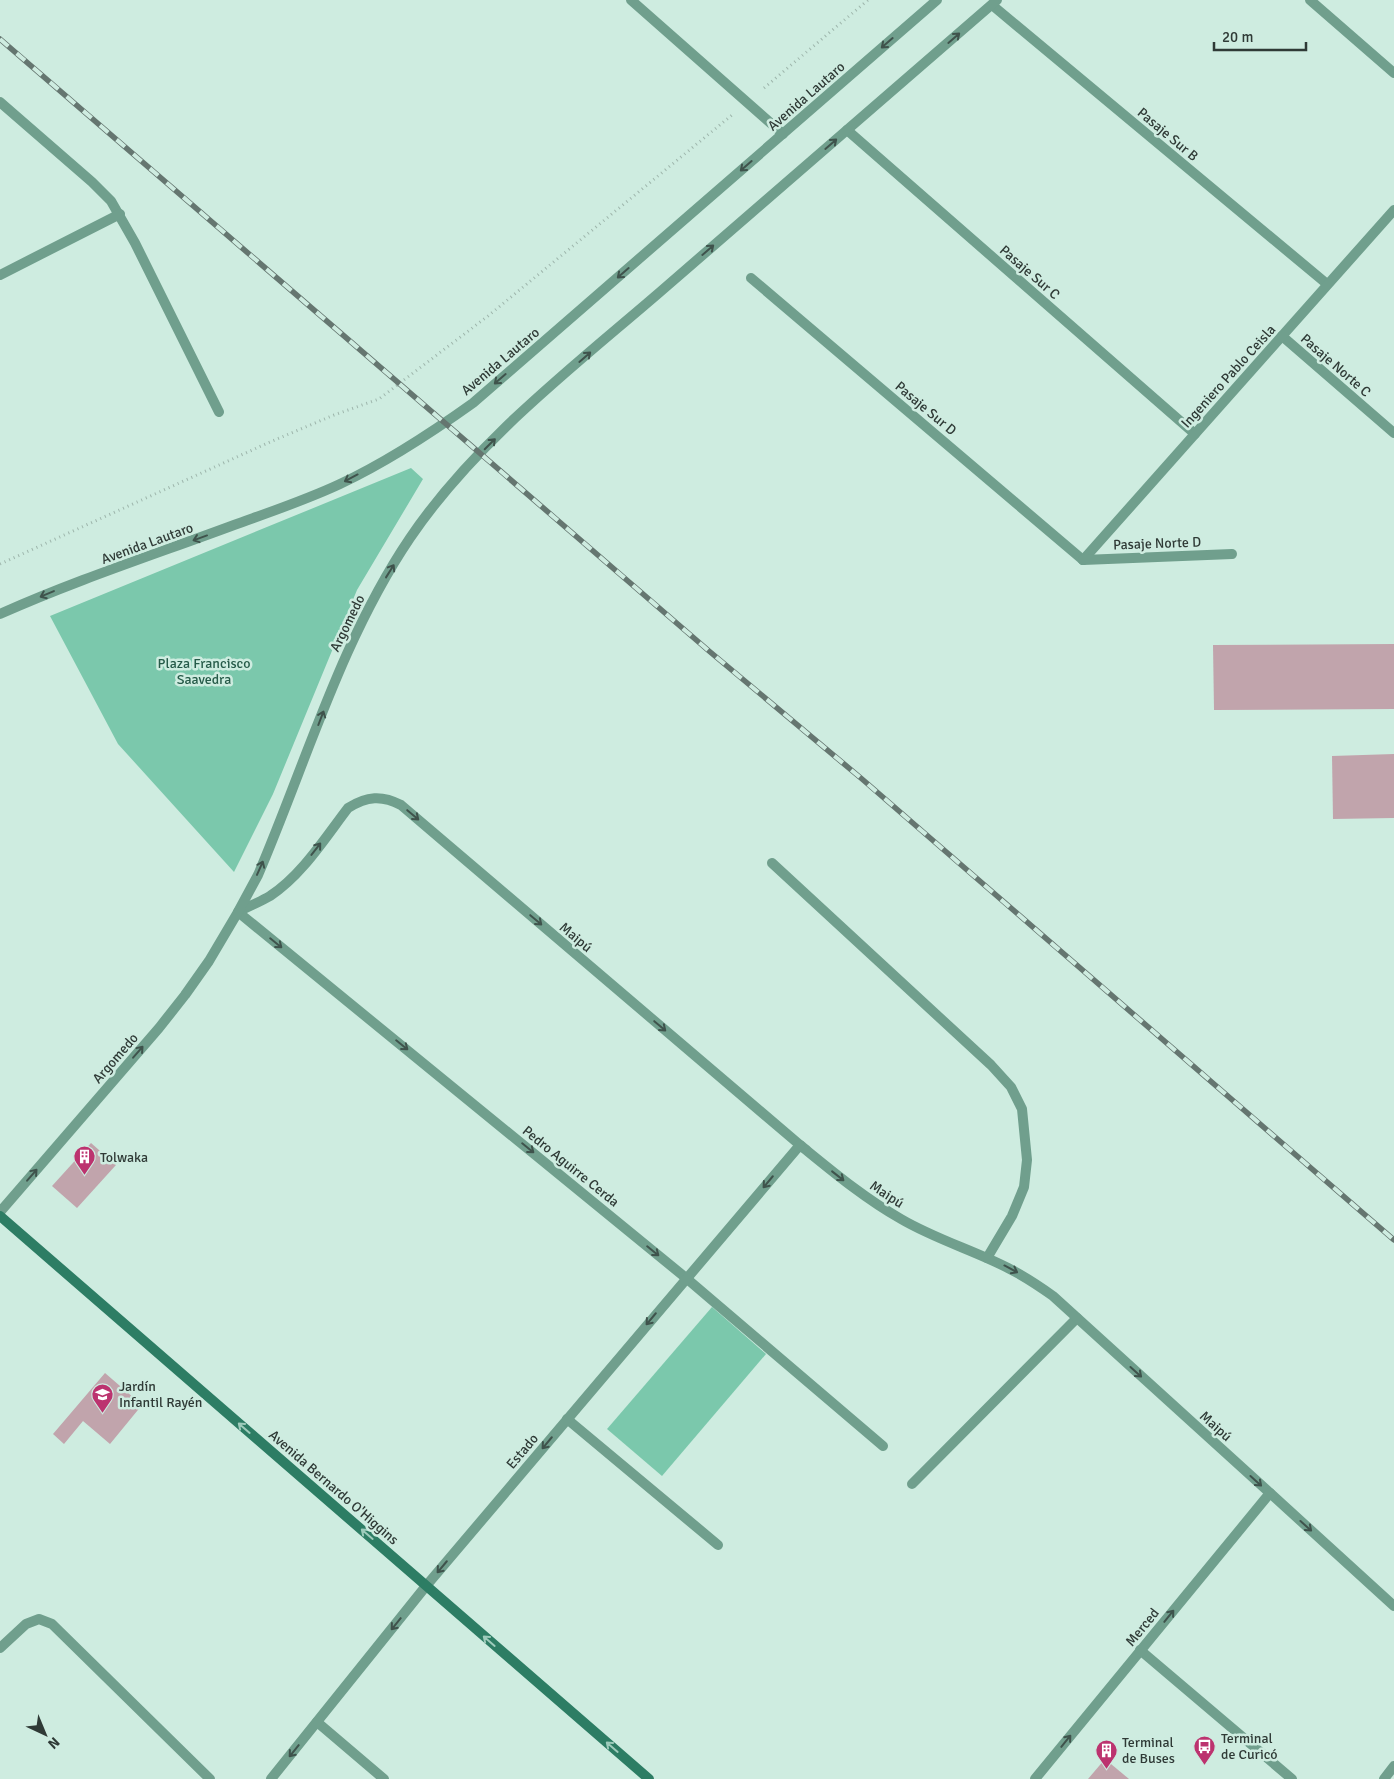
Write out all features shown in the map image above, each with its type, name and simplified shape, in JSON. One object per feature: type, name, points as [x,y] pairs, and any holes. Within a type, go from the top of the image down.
[{"type":"main road","name":"Avenida Bernardo O'Higgins","points":[[0,1216],[649,1779]]},
{"type":"street","points":[[631,0],[782,134]]},
{"type":"street","name":"Avenida Lautaro","points":[[0,614],[60,589],[322,492],[394,456],[438,428],[473,403],[937,0]]},
{"type":"street","points":[[1310,0],[1394,73]]},
{"type":"street","points":[[847,130],[995,2]]},
{"type":"street","name":"Pasaje Sur B","points":[[995,2],[1327,284]]},
{"type":"street","points":[[0,102],[92,182],[111,201],[120,214],[219,412]]},
{"type":"street","name":"Argomedo","points":[[0,1212],[164,1021],[209,961],[258,875],[359,628],[383,582],[410,538],[442,496],[470,464],[548,388],[847,130]]},
{"type":"street","name":"Pasaje Sur C","points":[[847,130],[1194,434]]},
{"type":"street","points":[[0,275],[120,214]]},
{"type":"street","name":"Ingeniero Pablo Ceisla","points":[[1083,560],[1327,284],[1392,215]]},
{"type":"street","name":"Pasaje Sur D","points":[[750,278],[1083,560]]},
{"type":"street","name":"Pasaje Norte C","points":[[1282,336],[1394,433]]},
{"type":"street","name":"Pasaje Norte D","points":[[1083,560],[1232,554]]},
{"type":"street","name":"Maipú","points":[[238,912],[270,896],[298,871],[348,808],[369,798],[380,797],[401,805],[800,1145],[866,1197],[901,1219],[937,1238],[987,1258],[1027,1278],[1053,1296],[1394,1606]]},
{"type":"street","points":[[772,863],[991,1065],[1011,1087],[1022,1109],[1028,1160],[1024,1188],[1012,1216],[987,1258]]},
{"type":"street","name":"Pedro Aguirre Cerda","points":[[238,912],[686,1278],[883,1446]]},
{"type":"street","name":"Estado","points":[[271,1779],[426,1586],[800,1145]]},
{"type":"street","points":[[912,1484],[1077,1318]]},
{"type":"street","points":[[567,1419],[718,1545]]},
{"type":"street","name":"Merced","points":[[1035,1779],[1270,1493]]},
{"type":"street","points":[[0,1648],[26,1624],[39,1619],[52,1624],[210,1779]]},
{"type":"street","points":[[1140,1650],[1292,1779]]},
{"type":"street","points":[[317,1722],[384,1779]]},
{"type":"street","points":[[1384,1779],[1394,1766]]},
{"type":"path","points":[[0,564],[270,442],[334,415],[379,399],[488,316],[868,0]]},
{"type":"green space","name":"Plaza Francisco Saavedra","points":[[411,468],[423,479],[357,590],[273,794],[234,872],[118,744],[50,616]]},
{"type":"green space","points":[[712,1307],[766,1354],[662,1476],[607,1429]]},
{"type":"building","points":[[1394,644],[1394,709],[1214,710],[1213,645]]},
{"type":"building","points":[[1394,754],[1394,818],[1333,819],[1332,756]]},
{"type":"building","name":"Tolwaka","points":[[91,1143],[116,1165],[77,1208],[52,1186]]},
{"type":"building","name":"Jardín Infantil Rayén","points":[[105,1373],[142,1405],[110,1444],[83,1421],[64,1444],[53,1434]]},
{"type":"building","name":"Terminal de Buses","points":[[1105,1759],[1129,1779],[1088,1779]]},
{"type":"railway","points":[[0,39],[709,651],[862,779],[1394,1240]]},
{"type":"place","name":"Tolwaka","points":[[84,1176]]},
{"type":"place","name":"Jardín Infantil Rayén","points":[[103,1413]]},
{"type":"place","name":"Terminal de Curicó","points":[[1205,1765]]},
{"type":"place","name":"Terminal de Buses","points":[[1106,1769]]}]
